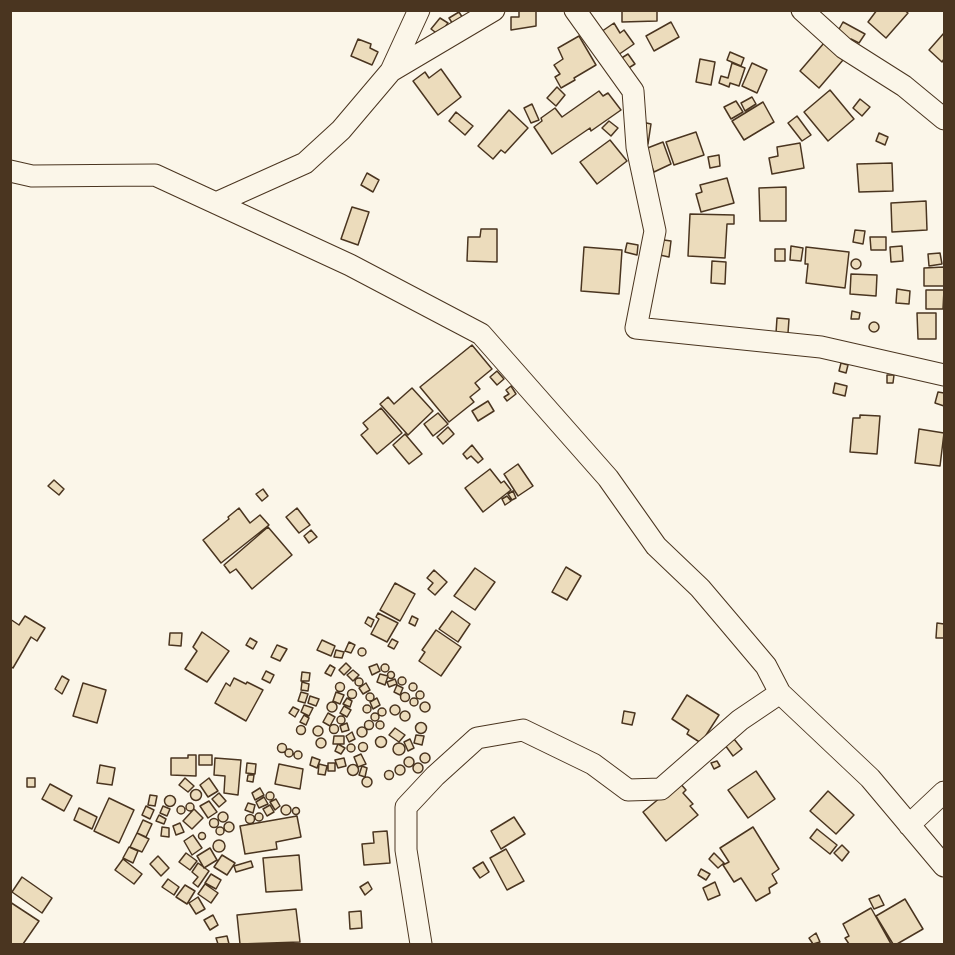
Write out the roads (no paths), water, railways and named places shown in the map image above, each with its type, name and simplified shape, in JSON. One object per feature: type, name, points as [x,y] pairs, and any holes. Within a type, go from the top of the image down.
[{"type":"street","points":[[216,203],[305,164],[341,130],[391,71],[419,10]]},
{"type":"street","points":[[391,71],[495,10]]},
{"type":"street","points":[[575,10],[633,90],[637,147],[655,231],[636,328],[821,347],[945,375]]},
{"type":"street","points":[[802,10],[844,48],[904,86],[945,119]]},
{"type":"street","points":[[10,171],[32,177],[155,175],[350,265],[481,334],[608,478],[656,546],[700,588],[766,666],[780,693],[870,778],[945,866]]},
{"type":"street","points":[[421,945],[406,850],[406,807],[435,776],[477,738],[523,730],[593,764],[628,790],[661,789],[740,720],[780,693]]},
{"type":"street","points":[[909,825],[945,792]]}]
